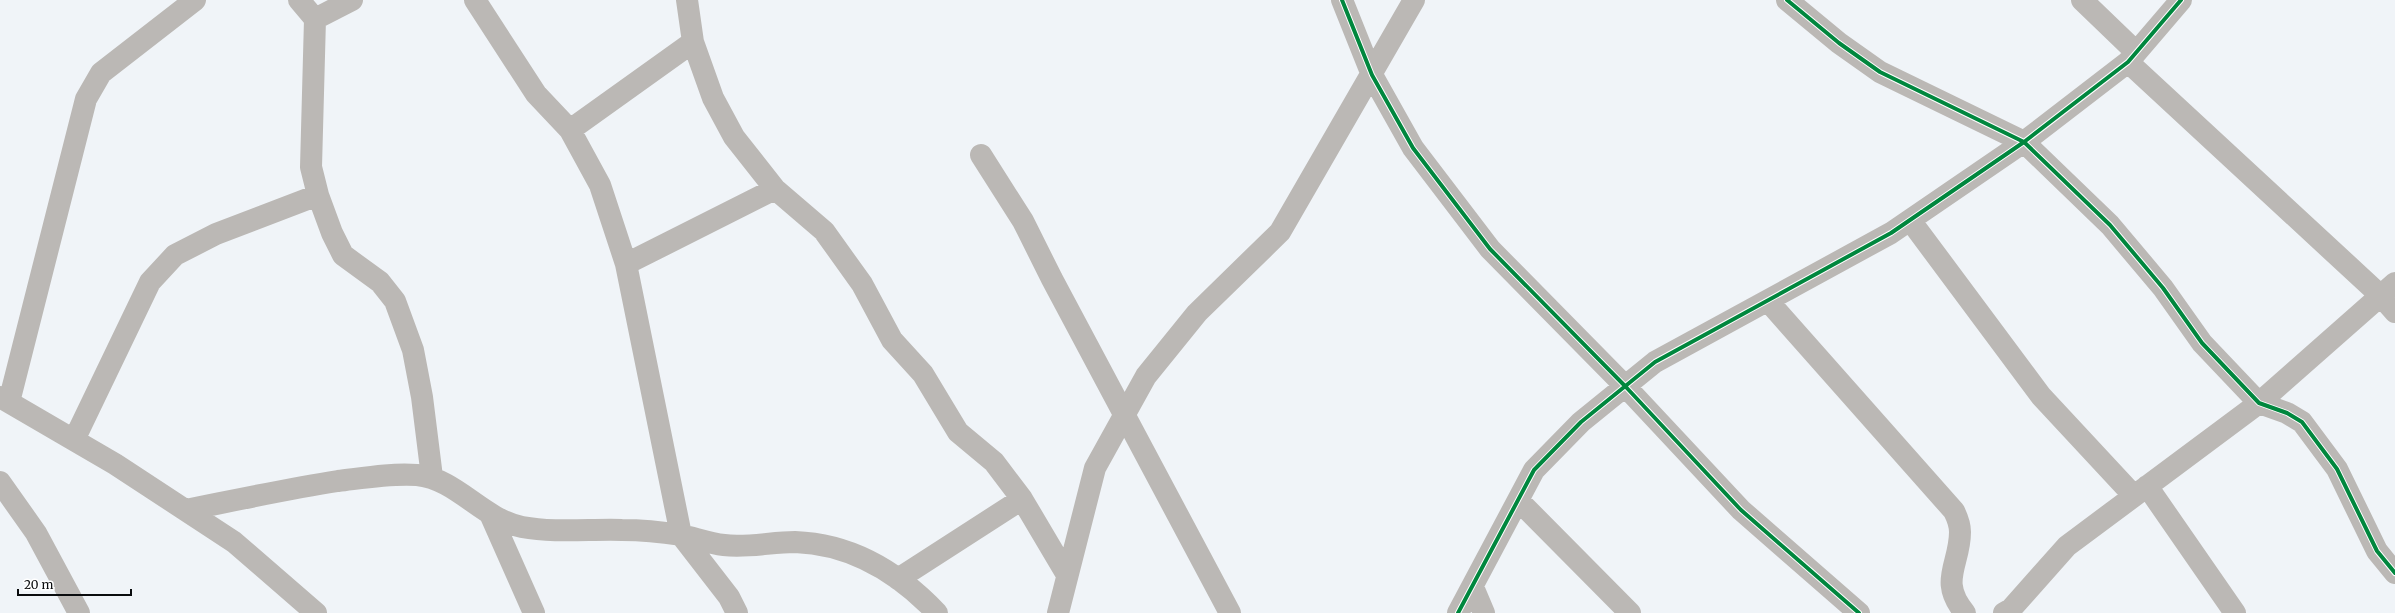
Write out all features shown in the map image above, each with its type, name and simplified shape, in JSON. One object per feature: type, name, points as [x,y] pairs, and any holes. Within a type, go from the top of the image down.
[{"type":"street","points":[[195,0],[101,73],[86,99],[4,399],[74,440],[234,542],[316,613]]},
{"type":"street","points":[[299,0],[315,19],[311,167],[318,195],[332,233],[344,255],[380,282],[395,301],[413,350],[422,397],[432,477]]},
{"type":"street","points":[[315,19],[352,0]]},
{"type":"street","points":[[475,0],[536,94],[570,130],[600,185],[626,264],[681,535],[729,597],[737,613]]},
{"type":"street","points":[[688,0],[693,42],[713,98],[734,137],[775,189],[824,231],[862,284],[892,340],[923,374],[958,432],[994,462],[1022,499],[1067,575]]},
{"type":"street","points":[[1342,0],[1372,75],[1413,148],[1490,249],[1625,386],[1741,510],[1859,613]]},
{"type":"street","points":[[1058,613],[1095,468],[1146,376],[1197,313],[1280,232],[1414,0]]},
{"type":"street","points":[[1787,0],[1834,38],[1880,72],[2024,142],[2110,224],[2163,288],[2202,343],[2260,403],[2287,412],[2302,422],[2317,440],[2337,469],[2377,550],[2395,573]]},
{"type":"street","points":[[2004,613],[2010,609],[2067,546],[2260,403],[2390,297],[2132,57],[2082,0]]},
{"type":"street","points":[[1458,613],[1519,501],[1534,470],[1581,422],[1655,362],[1891,233],[2024,142],[2132,57],[2181,0]]},
{"type":"street","points":[[570,130],[693,42]]},
{"type":"street","points":[[981,156],[1023,222],[1230,613]]},
{"type":"street","points":[[626,264],[775,189]]},
{"type":"street","points":[[74,440],[150,282],[175,255],[216,234],[318,195]]},
{"type":"street","points":[[1910,220],[2041,396],[2140,491],[2235,613]]},
{"type":"street","points":[[1768,301],[1954,511],[1960,532],[1952,573],[1952,588],[1955,602],[1965,613]]},
{"type":"street","points":[[186,510],[307,486],[366,477],[415,475],[432,477],[465,496],[491,516],[522,527],[583,531],[622,530],[681,535],[725,545],[796,542],[842,548],[886,570],[923,598],[937,613]]},
{"type":"street","points":[[0,482],[36,533],[79,613]]},
{"type":"street","points":[[898,579],[1022,499]]},
{"type":"street","points":[[1519,501],[1630,613]]},
{"type":"street","points":[[491,516],[534,613]]},
{"type":"street","points":[[1473,586],[1484,613]]},
{"type":"cycle path","points":[[1342,0],[1372,75],[1413,148],[1490,249],[1625,386],[1741,510],[1859,613]]},
{"type":"cycle path","points":[[1787,0],[1839,43],[1880,72],[2024,142],[2110,225],[2163,288],[2202,343],[2259,403],[2287,413],[2302,422],[2337,469],[2377,551],[2395,573]]},
{"type":"cycle path","points":[[1458,613],[1534,470],[1581,422],[1655,362],[1891,233],[2024,142],[2128,62],[2181,0]]}]
